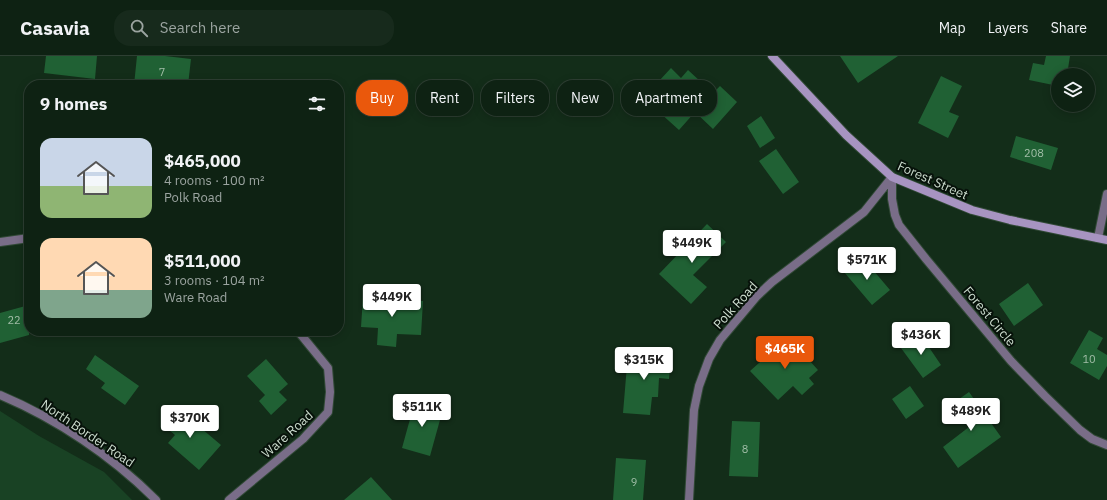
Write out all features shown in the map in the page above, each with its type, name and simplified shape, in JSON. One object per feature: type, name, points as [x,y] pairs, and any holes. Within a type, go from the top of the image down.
[{"type":"main road","name":"Forest Street","points":[[772,56],[846,135],[892,177],[972,210],[1010,220],[1107,240]]},
{"type":"street","name":"Forest Circle","points":[[892,177],[892,199],[895,215],[899,225],[926,259],[1011,361],[1045,396],[1080,430],[1092,439],[1107,445]]},
{"type":"street","name":"Polk Road","points":[[689,500],[694,410],[699,386],[709,359],[720,340],[757,296],[772,282],[864,212],[892,177]]},
{"type":"street","points":[[1098,238],[1107,194]]},
{"type":"street","points":[[0,242],[24,239]]},
{"type":"street","name":"Ware Road","points":[[229,500],[303,439],[328,412],[330,392],[328,368],[302,336]]},
{"type":"street","name":"North Border Road","points":[[0,394],[24,405],[82,440],[135,479],[156,500]]},
{"type":"green space","points":[[0,411],[39,436],[104,472],[132,500],[0,500]]},
{"type":"building","points":[[46,56],[97,56],[95,79],[44,73]]},
{"type":"building","points":[[137,56],[165,56],[191,59],[189,80],[135,80]]},
{"type":"building","points":[[840,56],[898,56],[858,83]]},
{"type":"building","points":[[1046,56],[1070,56],[1068,68],[1051,68],[1051,85],[1029,80],[1033,63],[1044,65]]},
{"type":"building","points":[[671,68],[681,78],[688,70],[699,80],[660,80]]},
{"type":"building","points":[[941,76],[962,86],[949,112],[959,116],[948,138],[918,123]]},
{"type":"building","points":[[720,86],[737,102],[713,129],[699,116],[717,116],[717,89]]},
{"type":"building","points":[[663,116],[691,116],[679,130]]},
{"type":"building","points":[[761,116],[775,138],[760,148],[747,126]]},
{"type":"building","points":[[1016,136],[1058,148],[1051,170],[1010,157]]},
{"type":"building","points":[[776,149],[799,182],[783,194],[759,161]]},
{"type":"building","points":[[707,224],[726,242],[693,275],[707,287],[691,304],[659,274]]},
{"type":"building","points":[[862,257],[890,290],[872,305],[844,272]]},
{"type":"building","points":[[1028,283],[1043,305],[1014,326],[999,304]]},
{"type":"building","points":[[363,297],[423,301],[421,335],[397,334],[396,347],[377,345],[378,328],[361,327]]},
{"type":"building","points":[[24,306],[24,336],[25,336],[0,343],[0,313]]},
{"type":"building","points":[[1089,330],[1103,338],[1097,349],[1107,355],[1107,366],[1099,380],[1070,363]]},
{"type":"building","points":[[920,334],[941,365],[923,378],[901,348]]},
{"type":"building","points":[[788,337],[818,370],[809,378],[814,384],[802,395],[793,386],[778,400],[750,371]]},
{"type":"building","points":[[628,353],[671,356],[669,379],[659,378],[658,397],[652,397],[650,415],[623,413]]},
{"type":"building","points":[[95,355],[139,386],[125,405],[101,388],[105,383],[86,369]]},
{"type":"building","points":[[266,359],[288,384],[279,392],[287,400],[271,415],[259,401],[265,395],[247,376]]},
{"type":"building","points":[[910,386],[924,406],[906,419],[892,399]]},
{"type":"building","points":[[969,392],[1001,437],[958,468],[943,447],[969,427],[952,404]]},
{"type":"building","points":[[415,401],[443,409],[430,456],[402,448]]},
{"type":"building","points":[[176,407],[221,445],[199,470],[168,443],[175,435],[162,424]]},
{"type":"building","points":[[732,421],[760,422],[758,477],[729,476]]},
{"type":"building","points":[[616,458],[646,460],[643,500],[613,500]]},
{"type":"building","points":[[371,477],[392,500],[344,500]]}]
